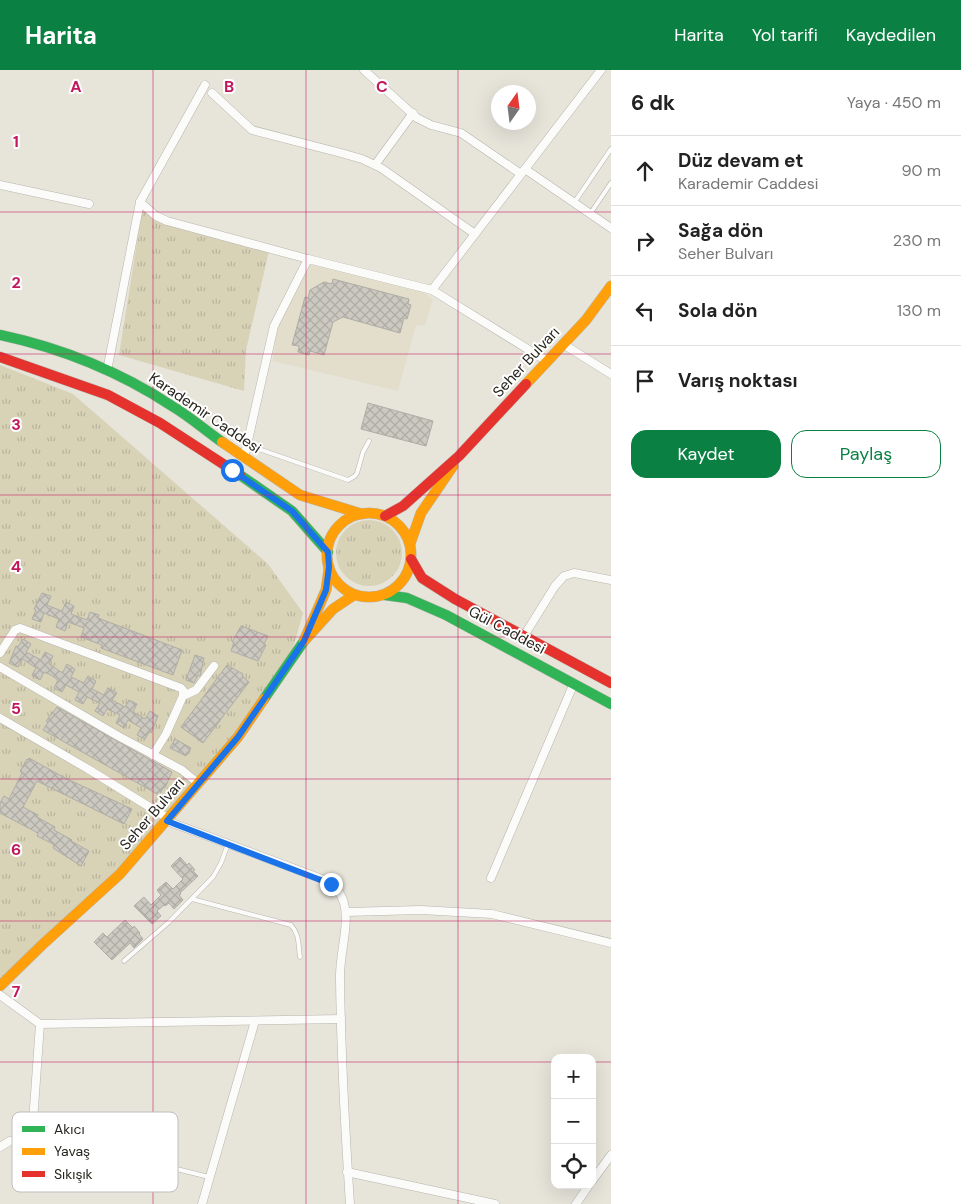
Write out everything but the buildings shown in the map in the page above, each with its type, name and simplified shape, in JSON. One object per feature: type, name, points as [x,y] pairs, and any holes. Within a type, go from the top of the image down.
[{"type":"street","points":[[364,70],[413,114],[431,125],[461,133],[611,228]]},
{"type":"street","points":[[432,290],[601,70]]},
{"type":"street","points":[[107,371],[140,202],[205,85]]},
{"type":"street","points":[[212,92],[252,130],[341,153],[375,165],[397,178],[475,234]]},
{"type":"street","points":[[375,165],[413,114]]},
{"type":"street","points":[[0,185],[89,204]]},
{"type":"street","points":[[140,202],[156,216],[168,221],[432,290],[547,361]]},
{"type":"street","points":[[244,458],[274,326],[308,259]]},
{"type":"street","name":"Seher Bulvarı","points":[[385,516],[403,506],[459,456],[586,320],[611,286]]},
{"type":"street","name":"Karademir Caddesi","points":[[0,335],[33,342],[82,360],[130,381],[173,406],[300,496],[362,514]]},
{"type":"street","points":[[563,344],[611,374]]},
{"type":"street","points":[[0,358],[108,395],[160,423],[292,511],[328,552]]},
{"type":"street","name":"Seher Bulvarı","points":[[410,544],[421,513],[459,456]]},
{"type":"street","points":[[369,513],[385,516],[392,520],[403,530],[410,544],[412,559],[410,567],[403,581],[385,595],[370,597],[354,594],[341,586],[329,567],[328,552],[336,530],[347,520],[362,514],[369,513]]},
{"type":"street","name":"Gül Caddesi","points":[[412,559],[422,578],[455,599],[611,683]]},
{"type":"street","name":"Seher Bulvarı","points":[[304,641],[326,590],[329,567]]},
{"type":"street","points":[[524,636],[555,586],[564,576],[574,573],[611,580]]},
{"type":"street","name":"Seher Bulvarı","points":[[0,986],[120,874],[238,737],[304,641],[332,610],[354,594]]},
{"type":"street","name":"Gül Caddesi","points":[[385,595],[407,598],[446,615],[611,704]]},
{"type":"street","points":[[0,653],[15,630],[20,628],[179,687],[183,690],[183,696],[166,734],[153,755]]},
{"type":"street","points":[[183,696],[196,690],[214,666]]},
{"type":"street","points":[[0,667],[118,736],[182,770],[199,784]]},
{"type":"street","points":[[491,878],[574,683]]},
{"type":"street","points":[[0,718],[88,769],[168,820],[331,884],[339,892],[346,912],[340,976],[347,1172],[350,1204]]},
{"type":"street","points":[[346,912],[421,910],[492,914],[611,943]]},
{"type":"street","points":[[0,995],[40,1024],[341,1019]]},
{"type":"street","points":[[202,1204],[255,1021]]},
{"type":"street","points":[[34,1112],[40,1024]]},
{"type":"street","points":[[0,1147],[12,1141]]},
{"type":"street","points":[[596,1176],[611,1155]]},
{"type":"street","points":[[347,1172],[495,1204]]},
{"type":"street","points":[[576,1204],[586,1189]]},
{"type":"lane","points":[[574,203],[611,149]]},
{"type":"lane","points":[[590,214],[611,183]]},
{"type":"lane","points":[[247,445],[348,480],[357,473],[363,452],[369,441]]},
{"type":"lane","points":[[124,961],[169,922],[213,878],[228,844]]},
{"type":"lane","points":[[192,899],[291,925],[297,932],[300,957]]},
{"type":"lane","points":[[178,1169],[209,1177]]},
{"type":"shaded area","points":[[316,264],[423,292],[433,299],[425,326],[416,325],[398,391],[273,361],[276,335],[285,309],[310,266]]},
{"type":"green space","points":[[142,211],[269,251],[246,350],[244,391],[119,355]]},
{"type":"green space","points":[[0,365],[73,394],[268,564],[303,613],[291,655],[268,692],[178,809],[0,986]]},
{"type":"green space","points":[[369,520],[381,523],[392,530],[399,541],[402,553],[399,565],[392,576],[381,583],[369,586],[357,583],[346,576],[339,565],[336,553],[339,541],[346,530],[357,523]]},
{"type":"traffic: fast","points":[[0,335],[68,354],[132,382],[178,410],[222,442]]},
{"type":"traffic: fast","points":[[240,475],[292,511],[328,552]]},
{"type":"traffic: fast","points":[[385,595],[407,598],[446,615],[611,704]]},
{"type":"traffic: fast","points":[[264,699],[304,641]]},
{"type":"traffic: slow","points":[[526,384],[586,320],[611,286]]},
{"type":"traffic: slow","points":[[222,442],[300,495],[362,514]]},
{"type":"traffic: slow","points":[[410,544],[421,513],[453,466]]},
{"type":"traffic: slow","points":[[369,513],[385,516],[399,525],[408,539],[411,555],[408,571],[399,585],[385,594],[369,597],[353,594],[339,585],[330,571],[327,555],[330,539],[339,525],[353,516],[369,513]]},
{"type":"traffic: slow","points":[[329,568],[326,590],[304,641],[333,609],[354,595]]},
{"type":"traffic: slow","points":[[0,986],[120,874],[238,737],[264,699]]},
{"type":"traffic: jam","points":[[0,357],[108,395],[160,423],[240,475]]},
{"type":"traffic: jam","points":[[385,516],[403,506],[459,456],[526,384]]},
{"type":"traffic: jam","points":[[411,559],[422,578],[455,599],[611,683]]},
{"type":"route","points":[[232,470],[292,511],[328,552],[329,567],[326,590],[304,641],[238,737],[167,821],[331,884]]}]
